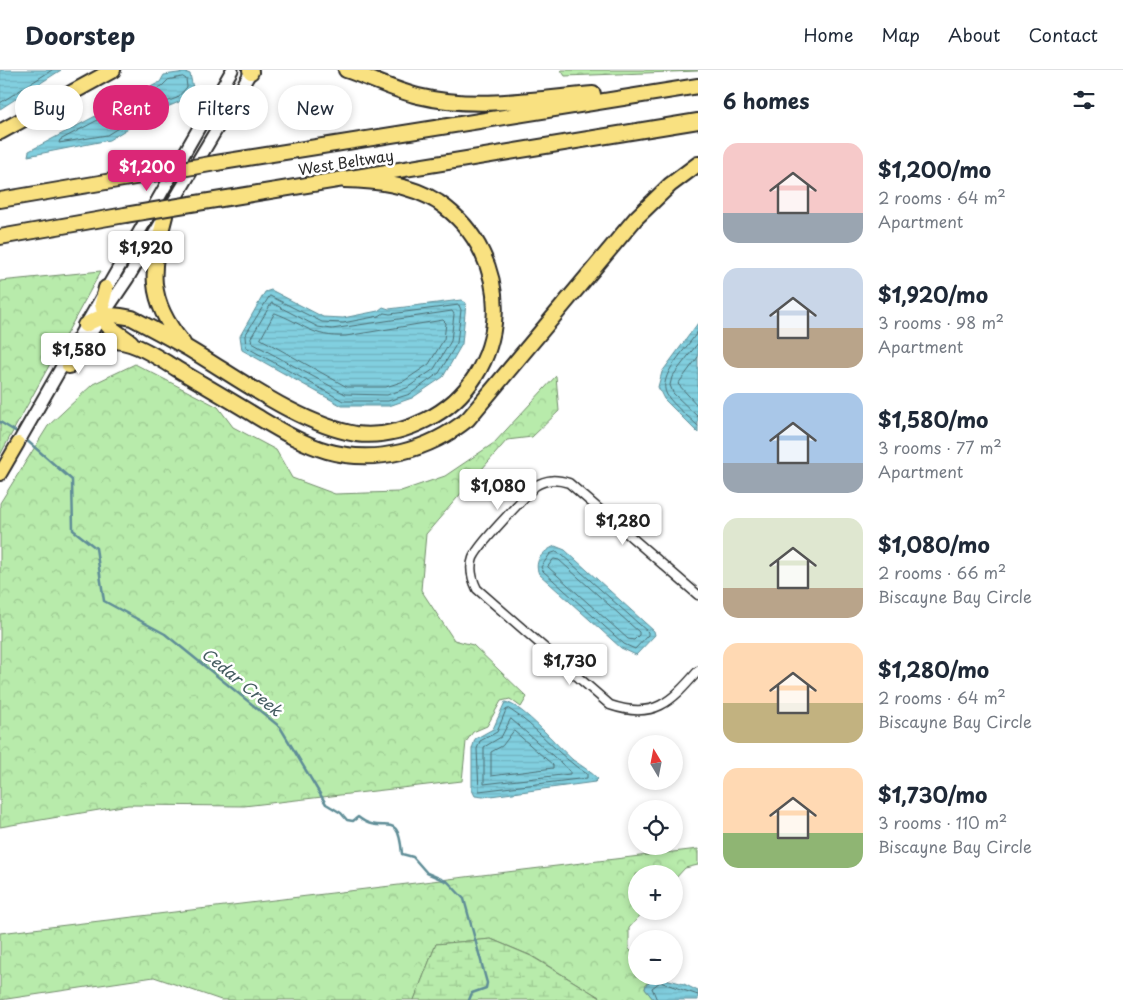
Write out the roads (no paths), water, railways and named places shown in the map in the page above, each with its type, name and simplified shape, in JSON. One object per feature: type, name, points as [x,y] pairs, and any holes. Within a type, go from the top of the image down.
[{"type":"highway","points":[[0,132],[113,70]]},
{"type":"highway","points":[[346,70],[417,96],[457,102],[488,102],[676,89]]},
{"type":"highway","name":"West Beltway","points":[[0,200],[216,163],[698,86]]},
{"type":"highway","name":"West Beltway","points":[[0,237],[698,121]]},
{"type":"highway","points":[[106,288],[102,304],[103,315],[107,325],[132,343],[274,426],[328,452],[360,456],[404,452],[444,437],[468,419],[636,218],[670,185],[698,164]]},
{"type":"highway","points":[[85,325],[103,315],[117,314],[132,318],[189,349],[287,408],[352,433],[376,434],[406,429],[432,417],[458,398],[484,361],[495,315],[493,283],[473,237],[448,210],[436,201],[392,184],[344,180]]},
{"type":"highway","points":[[165,216],[154,262],[154,282],[159,304],[169,326],[189,349]]},
{"type":"highway","points":[[69,366],[88,348],[104,341],[132,343]]},
{"type":"main road","points":[[0,474],[232,70]]},
{"type":"main road","points":[[32,418],[103,315],[165,216],[251,71]]},
{"type":"street","points":[[698,595],[569,483],[551,480],[535,486],[479,549],[471,568],[476,589],[610,705],[624,710],[651,710],[664,704],[677,694],[698,670]]},
{"type":"water","points":[[0,70],[61,70],[38,85],[15,85],[15,99],[0,109]]},
{"type":"water","points":[[185,72],[190,74],[192,85],[179,85],[179,102],[169,106],[169,85],[154,85],[160,82],[164,75]]},
{"type":"water","points":[[93,117],[93,130],[125,130],[109,140],[28,156],[29,151],[69,130],[83,130],[83,123]]},
{"type":"water","points":[[271,290],[323,317],[343,318],[378,311],[383,307],[389,309],[461,300],[466,303],[462,344],[443,377],[412,398],[389,406],[342,406],[242,350],[240,336],[265,292]]},
{"type":"water","points":[[698,323],[698,433],[664,399],[658,387],[662,372]]},
{"type":"water","points":[[555,546],[565,550],[654,631],[655,635],[636,655],[621,648],[539,574],[537,565],[540,557]]},
{"type":"water","points":[[505,702],[530,718],[573,760],[598,779],[595,782],[483,797],[475,796],[472,790],[472,749],[475,739],[493,729]]},
{"type":"water","points":[[683,984],[698,991],[698,1000],[654,1000],[645,989],[646,985]]},
{"type":"waterway","name":"Cedar Creek","points":[[0,422],[20,434]]},
{"type":"waterway","name":"Cedar Creek","points":[[24,438],[72,480],[73,530],[96,548],[104,601],[165,634],[280,727],[326,804],[341,813],[347,820],[353,821],[358,817],[367,823],[393,827],[400,839],[402,854],[413,857],[427,873],[448,882],[464,899],[487,983],[486,988],[472,993],[469,1000]]}]
